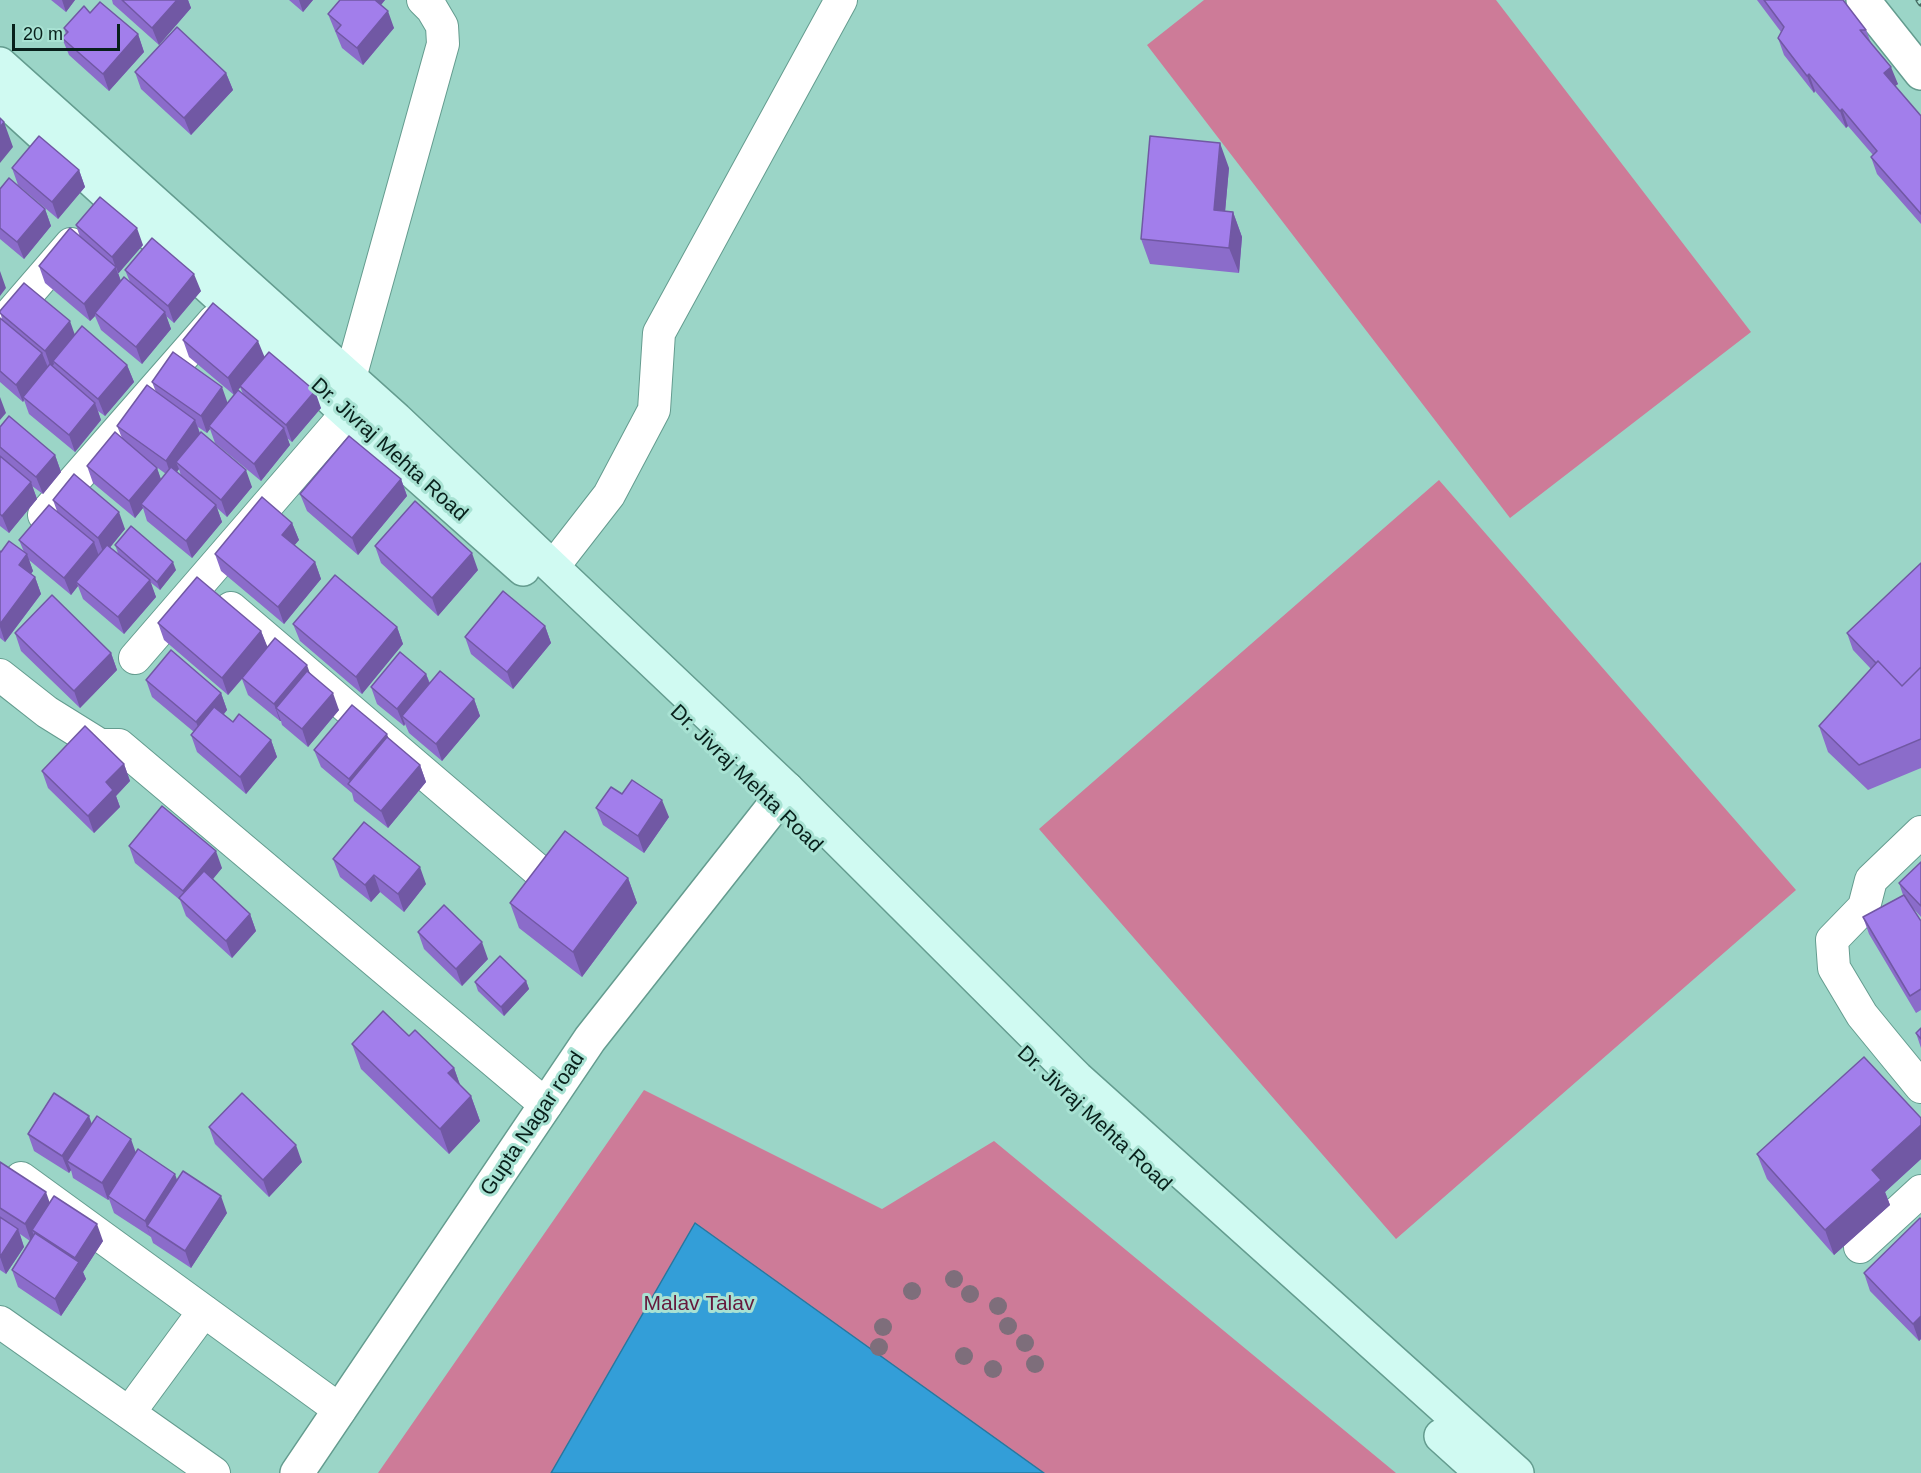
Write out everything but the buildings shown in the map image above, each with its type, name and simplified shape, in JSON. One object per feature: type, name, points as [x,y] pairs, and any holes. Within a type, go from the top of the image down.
[{"type":"main road","points":[[0,64],[350,378],[553,567],[782,797],[1077,1078],[1517,1473]]},
{"type":"main road","name":"Dr. Jivraj Mehta Road","points":[[0,96],[98,212],[229,305],[347,413],[782,797],[1067,1097],[1482,1473]]},
{"type":"street","points":[[350,378],[443,44],[442,26],[432,9],[423,0]]},
{"type":"street","points":[[553,567],[609,495],[654,410],[659,333],[841,0]]},
{"type":"street","points":[[1863,0],[1921,73]]},
{"type":"street","points":[[0,326],[98,212]]},
{"type":"street","points":[[44,515],[229,305]]},
{"type":"street","points":[[135,658],[347,413]]},
{"type":"street","points":[[200,583],[541,873]]},
{"type":"street","points":[[0,675],[47,712],[100,745],[119,745],[546,1105]]},
{"type":"street","name":"Gupta Nagar road","points":[[297,1473],[590,1039],[782,797]]},
{"type":"street","points":[[1921,832],[1871,880],[1864,907],[1832,940],[1834,968],[1862,1015],[1921,1087]]},
{"type":"street","points":[[21,1178],[340,1410]]},
{"type":"street","points":[[1860,1247],[1921,1191]]},
{"type":"street","points":[[129,1413],[204,1311]]},
{"type":"street","points":[[0,1322],[214,1473]]},
{"type":"green space","points":[[1204,0],[1496,0],[1751,332],[1510,518],[1147,45]]},
{"type":"green space","points":[[1439,480],[1796,890],[1396,1239],[1039,829]]},
{"type":"green space","name":"Malav Talav","points":[[644,1090],[882,1209],[994,1141],[1396,1473],[378,1473]]},
{"type":"water","points":[[695,1223],[1044,1473],[551,1473]]}]
